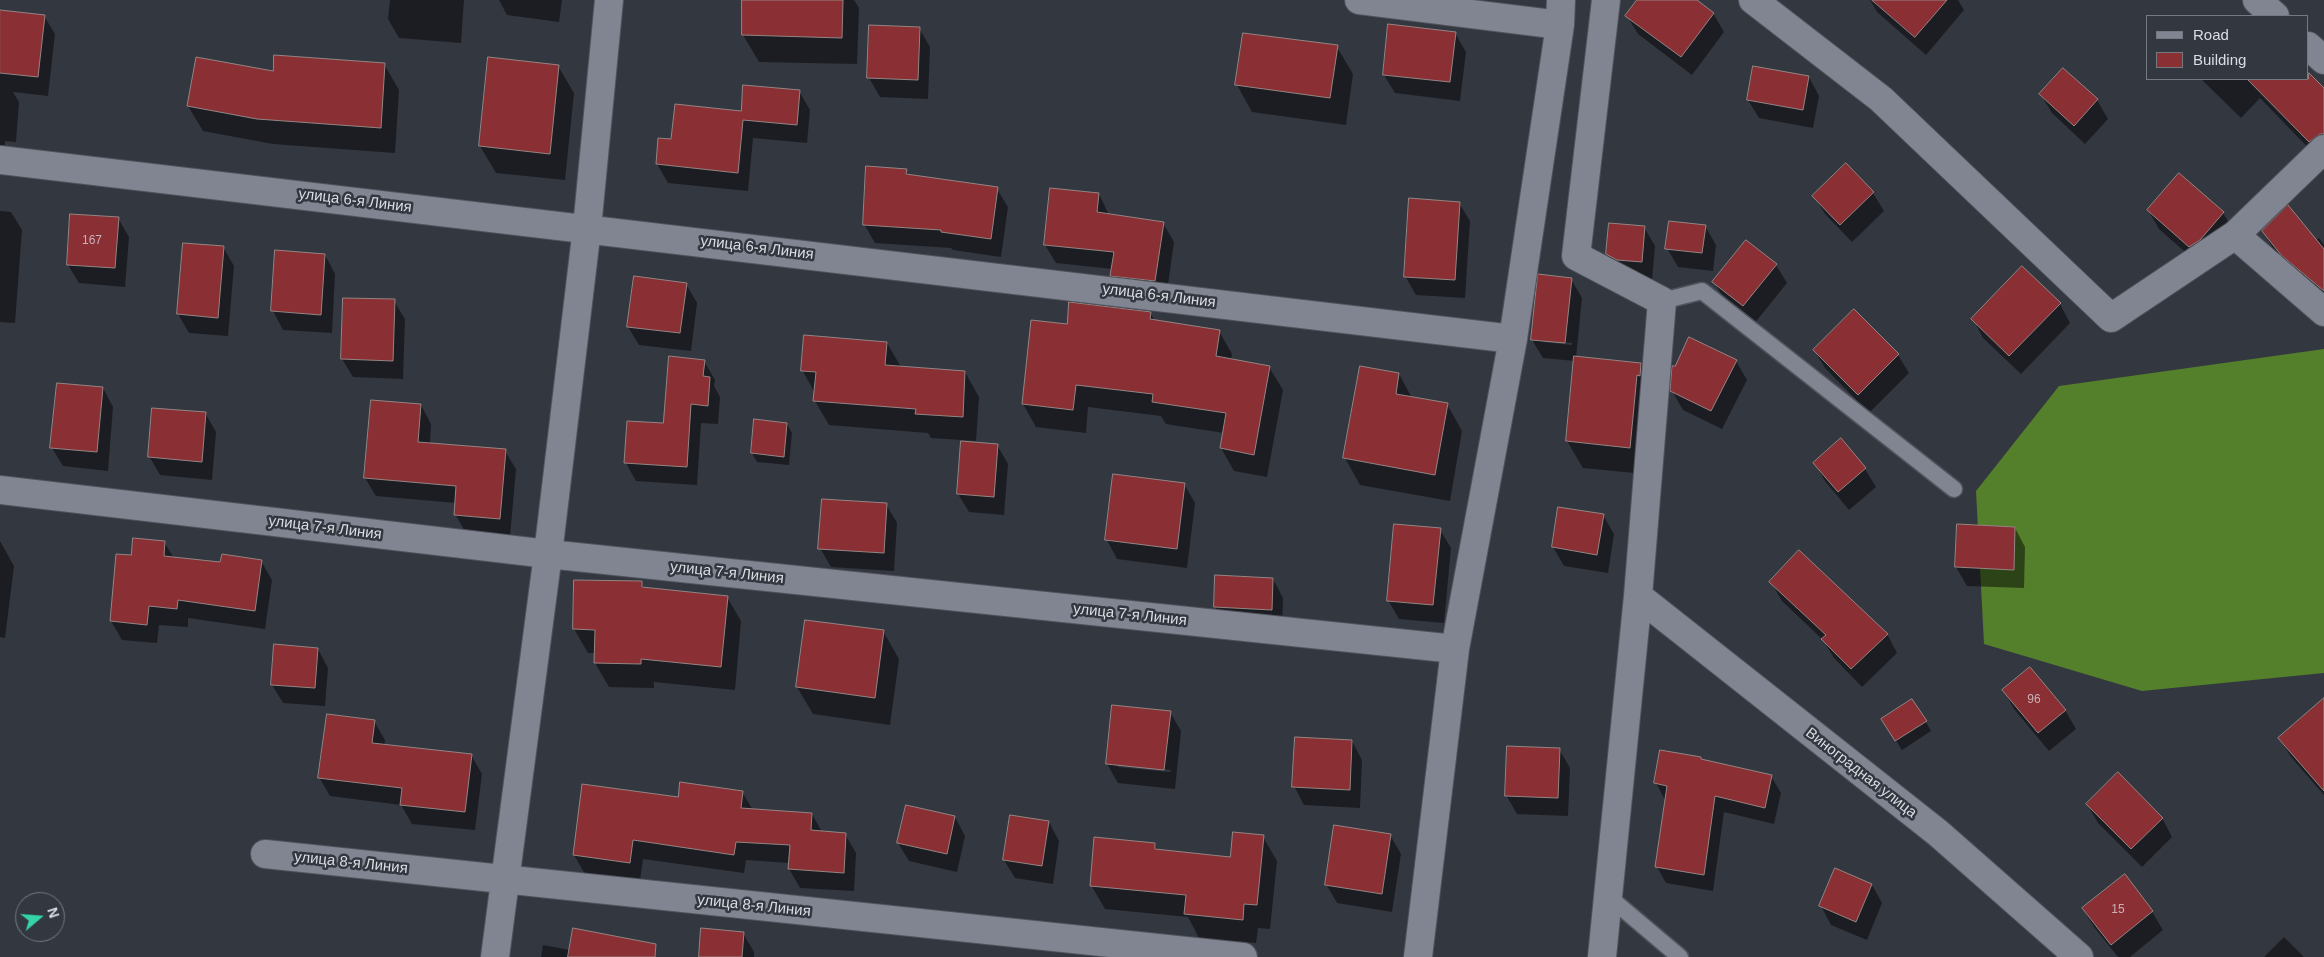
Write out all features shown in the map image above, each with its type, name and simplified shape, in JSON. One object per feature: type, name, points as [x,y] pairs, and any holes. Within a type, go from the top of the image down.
[{"type":"street","points":[[495,957],[548,554],[587,228],[609,0]]},
{"type":"street","points":[[1359,0],[1560,12],[1513,339],[1455,649],[1418,957]]},
{"type":"street","points":[[1602,957],[1638,596],[1662,301],[1576,256],[1606,0]]},
{"type":"street","points":[[1753,0],[1882,99],[2111,318],[2235,235],[2324,149]]},
{"type":"street","points":[[2257,0],[2274,15]]},
{"type":"street","points":[[2309,47],[2324,60]]},
{"type":"street","name":"улица 6-я Линия","points":[[0,160],[1513,339]]},
{"type":"street","points":[[2235,235],[2324,312]]},
{"type":"street","name":"улица 7-я Линия","points":[[0,490],[548,554],[1455,649]]},
{"type":"street","name":"Виноградная улица","points":[[1638,596],[1938,833],[2079,957]]},
{"type":"street","name":"улица 8-я Линия","points":[[266,854],[1243,957]]},
{"type":"lane","points":[[1662,301],[1702,291],[1954,489]]},
{"type":"lane","points":[[1609,897],[1680,957]]},
{"type":"green space","points":[[2324,349],[2324,673],[2142,691],[1984,644],[1976,491],[2059,386]]},
{"type":"building","points":[[742,0],[843,0],[842,38],[742,35]]},
{"type":"building","points":[[1637,0],[1697,0],[1714,13],[1681,57],[1625,16]]},
{"type":"building","points":[[1872,0],[1947,0],[1915,37]]},
{"type":"building","points":[[0,10],[45,15],[38,77],[0,73]]},
{"type":"building","points":[[1388,24],[1456,32],[1450,82],[1383,75]]},
{"type":"building","points":[[869,25],[920,27],[918,80],[867,78]]},
{"type":"building","points":[[1243,33],[1338,45],[1330,98],[1235,85]]},
{"type":"building","points":[[274,55],[385,63],[381,128],[257,119],[187,106],[196,57],[273,71]]},
{"type":"building","points":[[488,57],[559,65],[550,154],[479,146]]},
{"type":"building","points":[[1753,66],[1809,76],[1803,110],[1747,100]]},
{"type":"building","points":[[2063,68],[2098,99],[2074,126],[2039,94]]},
{"type":"building","points":[[2309,73],[2324,88],[2324,134],[2320,134],[2309,142],[2248,80],[2309,80]]},
{"type":"building","points":[[743,85],[800,90],[797,125],[743,120],[738,173],[656,164],[658,138],[671,139],[675,104],[741,111]]},
{"type":"building","points":[[1846,163],[1874,192],[1840,225],[1812,196]]},
{"type":"building","points":[[866,166],[907,169],[906,174],[998,187],[991,239],[941,232],[941,230],[863,225]]},
{"type":"building","points":[[2179,173],[2224,212],[2200,240],[2189,247],[2147,210]]},
{"type":"building","points":[[1050,188],[1099,193],[1097,212],[1164,222],[1155,281],[1110,276],[1114,252],[1044,245]]},
{"type":"building","points":[[1409,198],[1460,202],[1455,280],[1404,277]]},
{"type":"building","points":[[2288,205],[2324,249],[2324,291],[2281,255],[2262,231]]},
{"type":"building","points":[[70,214],[119,217],[115,268],[67,265]]},
{"type":"building","points":[[1669,221],[1706,225],[1702,253],[1665,249]]},
{"type":"building","points":[[1609,223],[1645,226],[1642,262],[1617,260],[1606,254]]},
{"type":"building","points":[[1746,240],[1777,264],[1743,306],[1712,282]]},
{"type":"building","points":[[183,243],[224,246],[218,318],[177,314]]},
{"type":"building","points":[[275,250],[325,254],[321,315],[271,311]]},
{"type":"building","points":[[2022,266],[2061,303],[2009,356],[1971,319]]},
{"type":"building","points":[[1538,274],[1572,278],[1565,343],[1531,340]]},
{"type":"building","points":[[634,276],[687,283],[680,333],[627,327]]},
{"type":"building","points":[[343,298],[395,299],[393,361],[341,359]]},
{"type":"building","points":[[1069,302],[1151,312],[1150,319],[1220,330],[1216,356],[1270,366],[1254,455],[1220,448],[1226,413],[1152,402],[1153,394],[1076,385],[1073,410],[1022,404],[1031,320],[1067,324]]},
{"type":"building","points":[[1854,309],[1899,354],[1858,395],[1813,350]]},
{"type":"building","points":[[804,335],[887,342],[885,365],[965,371],[963,417],[915,414],[916,409],[813,401],[816,372],[801,371]]},
{"type":"building","points":[[1689,337],[1737,360],[1711,411],[1670,391],[1672,366],[1675,366]]},
{"type":"building","points":[[669,356],[705,360],[703,376],[710,377],[708,406],[691,404],[687,467],[624,463],[627,421],[663,423]]},
{"type":"building","points":[[1574,356],[1641,363],[1640,376],[1637,375],[1630,448],[1566,441]]},
{"type":"building","points":[[1360,366],[1399,373],[1396,394],[1448,403],[1435,475],[1343,458]]},
{"type":"building","points":[[57,383],[103,387],[97,452],[50,448]]},
{"type":"building","points":[[371,400],[421,404],[418,442],[506,449],[500,519],[454,515],[456,486],[364,478]]},
{"type":"building","points":[[152,408],[206,412],[202,462],[148,457]]},
{"type":"building","points":[[754,419],[787,423],[784,457],[751,453]]},
{"type":"building","points":[[1841,438],[1866,468],[1838,492],[1813,463]]},
{"type":"building","points":[[961,441],[998,444],[994,497],[957,494]]},
{"type":"building","points":[[1113,474],[1185,483],[1177,549],[1105,540]]},
{"type":"building","points":[[822,499],[887,503],[884,553],[818,549]]},
{"type":"building","points":[[1558,507],[1604,514],[1597,555],[1552,547]]},
{"type":"building","points":[[1394,524],[1441,528],[1433,605],[1387,601]]},
{"type":"building","points":[[1957,524],[2015,527],[2014,570],[1955,567]]},
{"type":"building","points":[[133,538],[165,541],[164,556],[220,562],[222,554],[262,560],[255,611],[178,600],[177,609],[149,606],[147,625],[110,621],[116,554],[131,555]]},
{"type":"building","points":[[1799,550],[1888,634],[1851,669],[1821,639],[1826,635],[1769,582]]},
{"type":"building","points":[[1215,575],[1273,578],[1272,610],[1214,607]]},
{"type":"building","points":[[574,580],[642,581],[642,587],[728,596],[721,667],[641,659],[641,664],[594,663],[595,630],[573,629]]},
{"type":"building","points":[[805,620],[884,630],[875,698],[796,687]]},
{"type":"building","points":[[274,644],[318,648],[315,688],[271,685]]},
{"type":"building","points":[[2030,667],[2066,710],[2038,733],[2002,690]]},
{"type":"building","points":[[2324,698],[2324,791],[2278,738]]},
{"type":"building","points":[[1912,699],[1927,721],[1895,741],[1881,719]]},
{"type":"building","points":[[1112,705],[1171,711],[1164,770],[1106,764]]},
{"type":"building","points":[[327,714],[375,720],[372,743],[472,754],[465,812],[400,805],[402,788],[318,778]]},
{"type":"building","points":[[1295,737],[1352,740],[1350,790],[1292,787]]},
{"type":"building","points":[[1507,746],[1560,748],[1558,798],[1505,796]]},
{"type":"building","points":[[1660,750],[1701,757],[1701,759],[1772,775],[1765,808],[1715,796],[1704,875],[1655,867],[1667,786],[1654,783]]},
{"type":"building","points":[[2118,772],[2163,818],[2131,849],[2086,804]]},
{"type":"building","points":[[680,782],[743,791],[741,808],[812,813],[811,830],[846,833],[844,873],[788,869],[790,845],[736,842],[734,855],[633,840],[630,863],[573,855],[582,784],[678,797]]},
{"type":"building","points":[[906,805],[955,816],[947,854],[897,843]]},
{"type":"building","points":[[1010,815],[1049,821],[1042,866],[1003,860]]},
{"type":"building","points":[[1334,825],[1391,834],[1382,894],[1325,885]]},
{"type":"building","points":[[1233,832],[1264,835],[1257,905],[1244,904],[1243,920],[1184,914],[1186,895],[1090,886],[1094,837],[1155,843],[1155,849],[1230,857]]},
{"type":"building","points":[[1835,868],[1872,884],[1856,922],[1819,906]]},
{"type":"building","points":[[2125,874],[2153,911],[2111,945],[2082,908]]},
{"type":"building","points":[[573,928],[656,944],[655,957],[568,957]]},
{"type":"building","points":[[701,928],[744,932],[742,957],[699,957]]}]
